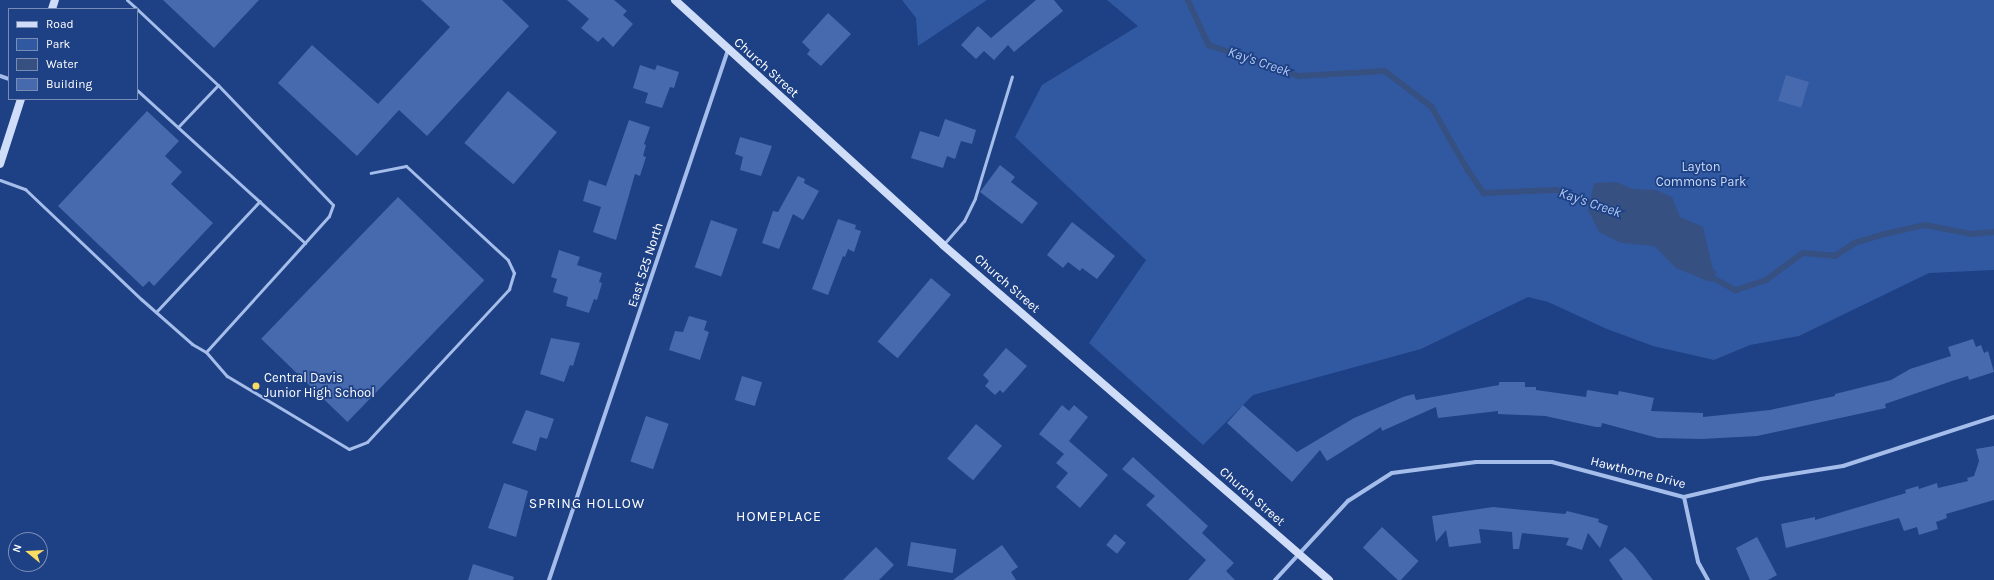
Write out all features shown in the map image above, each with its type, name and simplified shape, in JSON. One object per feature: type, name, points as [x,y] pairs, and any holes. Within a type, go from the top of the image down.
[{"type":"street","name":"Church Street","points":[[675,0],[943,245],[1329,580]]},
{"type":"street","name":"East 525 North","points":[[549,580],[728,50]]},
{"type":"street","points":[[0,164],[21,100]]},
{"type":"street","name":"Hawthorne Drive","points":[[1275,580],[1348,501],[1392,473],[1476,462],[1552,462],[1684,497],[1761,479],[1842,466],[1994,417]]},
{"type":"street","points":[[1684,497],[1698,562],[1708,580]]},
{"type":"lane","points":[[127,0],[136,8]]},
{"type":"lane","points":[[138,10],[218,85],[333,205],[329,216],[206,352]]},
{"type":"lane","points":[[943,245],[964,220],[975,198],[1012,76]]},
{"type":"lane","points":[[178,126],[218,85]]},
{"type":"lane","points":[[138,91],[305,243]]},
{"type":"lane","points":[[0,180],[25,189],[156,312],[192,344],[206,352],[227,376],[348,449],[367,442],[509,289],[514,273],[508,260],[406,166],[372,173]]},
{"type":"lane","points":[[156,312],[260,201]]},
{"type":"green space","points":[[902,0],[987,0],[918,46],[916,18]]},
{"type":"green space","name":"Layton Commons Park","points":[[1107,0],[1994,0],[1994,270],[1929,273],[1799,336],[1750,345],[1714,360],[1653,346],[1607,329],[1548,302],[1528,297],[1421,349],[1253,395],[1203,445],[1089,343],[1146,260],[1015,137],[1042,85],[1138,26]]},
{"type":"water","points":[[1616,182],[1633,189],[1656,190],[1672,197],[1680,217],[1703,227],[1713,269],[1717,272],[1710,282],[1676,268],[1654,246],[1621,243],[1599,232],[1588,210],[1594,183]]},
{"type":"building","points":[[163,0],[259,0],[214,48]]},
{"type":"building","points":[[421,0],[502,0],[529,26],[427,136],[399,110],[357,156],[278,83],[312,45],[378,104],[450,27]]},
{"type":"building","points":[[567,0],[614,0],[627,11],[623,15],[633,24],[613,47],[603,37],[598,42],[581,28],[589,19]]},
{"type":"building","points":[[1036,0],[1054,0],[1063,11],[1014,52],[1008,45],[994,60],[984,51],[976,59],[961,45],[978,26],[991,38]]},
{"type":"building","points":[[828,13],[851,34],[821,66],[807,54],[810,50],[802,42]]},
{"type":"building","points":[[640,65],[655,70],[657,65],[679,72],[674,88],[670,87],[662,108],[645,103],[648,93],[633,88]]},
{"type":"building","points":[[1786,75],[1809,82],[1801,108],[1778,101]]},
{"type":"building","points":[[508,91],[557,132],[513,184],[464,143]]},
{"type":"building","points":[[147,111],[179,141],[165,156],[182,172],[171,184],[213,223],[154,286],[149,281],[143,287],[58,206]]},
{"type":"building","points":[[945,119],[976,130],[972,144],[961,141],[955,159],[947,156],[943,168],[911,158],[920,131],[939,137]]},
{"type":"building","points":[[629,120],[650,127],[644,144],[646,145],[643,156],[646,157],[640,176],[635,174],[616,240],[593,232],[601,207],[583,201],[589,180],[606,186]]},
{"type":"building","points":[[740,137],[772,146],[761,176],[740,170],[743,157],[735,154]]},
{"type":"building","points":[[1000,165],[1015,177],[1011,182],[1038,203],[1022,224],[980,192]]},
{"type":"building","points":[[798,176],[805,179],[804,183],[819,191],[803,220],[793,214],[779,249],[762,243],[773,211],[778,212]]},
{"type":"building","points":[[398,197],[484,280],[347,422],[261,339]]},
{"type":"building","points":[[838,219],[856,225],[855,229],[861,231],[854,252],[848,249],[845,257],[843,256],[828,295],[812,289]]},
{"type":"building","points":[[711,220],[737,229],[721,276],[695,267]]},
{"type":"building","points":[[1072,222],[1115,256],[1097,279],[1082,268],[1080,271],[1068,262],[1063,268],[1047,255]]},
{"type":"building","points":[[559,250],[580,257],[577,265],[602,273],[599,282],[602,283],[597,300],[594,299],[589,313],[566,306],[568,297],[553,292],[557,279],[551,277]]},
{"type":"building","points":[[931,278],[951,295],[898,358],[878,342]]},
{"type":"building","points":[[689,316],[707,321],[704,330],[709,332],[700,360],[669,350],[675,331],[683,332]]},
{"type":"building","points":[[551,338],[580,343],[573,366],[570,365],[564,382],[540,374]]},
{"type":"building","points":[[1973,339],[1976,347],[1981,345],[1984,353],[1988,351],[1994,372],[1969,380],[1968,376],[1952,381],[1885,404],[1886,408],[1757,436],[1702,439],[1658,438],[1602,423],[1601,427],[1596,427],[1545,416],[1498,414],[1498,411],[1438,418],[1436,407],[1382,431],[1381,427],[1327,461],[1320,450],[1292,482],[1227,423],[1243,405],[1297,452],[1354,418],[1403,397],[1414,394],[1416,400],[1499,385],[1499,382],[1525,382],[1525,387],[1536,387],[1536,390],[1586,397],[1587,390],[1618,395],[1619,391],[1654,398],[1651,411],[1703,413],[1703,417],[1770,410],[1835,396],[1835,394],[1891,380],[1910,369],[1951,356],[1948,347]]},
{"type":"building","points":[[1006,348],[1027,366],[1003,393],[1000,390],[995,395],[985,386],[989,381],[983,375]]},
{"type":"building","points":[[742,376],[762,382],[755,406],[735,400]]},
{"type":"building","points":[[1062,405],[1069,411],[1074,405],[1088,417],[1069,441],[1108,475],[1080,508],[1056,487],[1068,473],[1056,463],[1064,454],[1039,434]]},
{"type":"building","points":[[526,410],[554,419],[547,439],[540,437],[536,451],[512,443]]},
{"type":"building","points":[[646,416],[669,424],[653,469],[630,461]]},
{"type":"building","points":[[976,424],[1002,446],[973,480],[947,458]]},
{"type":"building","points":[[1994,446],[1994,500],[1946,514],[1947,518],[1936,522],[1938,529],[1919,535],[1917,527],[1904,531],[1899,518],[1786,548],[1781,524],[1815,517],[1815,520],[1906,493],[1905,490],[1918,486],[1919,489],[1937,483],[1938,488],[1968,481],[1967,478],[1974,476],[1979,461],[1976,449]]},
{"type":"building","points":[[1133,457],[1208,526],[1202,533],[1234,563],[1226,571],[1235,580],[1188,580],[1206,560],[1146,505],[1155,496],[1122,469]]},
{"type":"building","points":[[504,483],[528,491],[516,537],[488,528]]},
{"type":"building","points":[[1493,507],[1565,514],[1567,511],[1599,519],[1598,522],[1608,526],[1600,548],[1588,533],[1582,550],[1566,545],[1569,538],[1522,533],[1519,549],[1513,549],[1512,532],[1479,529],[1481,543],[1449,547],[1446,530],[1436,542],[1432,516]]},
{"type":"building","points":[[1382,527],[1419,561],[1401,580],[1398,580],[1363,547]]},
{"type":"building","points":[[1115,534],[1126,543],[1117,554],[1106,545]]},
{"type":"building","points":[[1757,537],[1777,575],[1768,580],[1750,580],[1736,548]]},
{"type":"building","points":[[911,542],[956,549],[953,573],[907,566]]},
{"type":"building","points":[[1002,545],[1018,567],[1011,572],[1016,580],[953,580]]},
{"type":"building","points":[[876,547],[894,565],[879,580],[843,580]]},
{"type":"building","points":[[1625,547],[1633,554],[1653,580],[1623,580],[1609,560]]},
{"type":"building","points":[[473,564],[514,577],[513,580],[468,580]]},
{"type":"waterway","name":"Kay's Creek","points":[[1188,0],[1209,45],[1299,76],[1385,71],[1432,107],[1468,170],[1484,193],[1557,190],[1595,204]]},
{"type":"waterway","name":"Kay's Creek","points":[[1708,273],[1713,278],[1736,290],[1766,280],[1803,253],[1835,256],[1855,243],[1885,234],[1925,225],[1972,234],[1994,232]]},
{"type":"place","name":"Central Davis Junior High School","points":[[256,386]]},
{"type":"district","name":"SPRING HOLLOW","points":[[587,504]]},
{"type":"district","name":"HOMEPLACE","points":[[779,517]]}]
